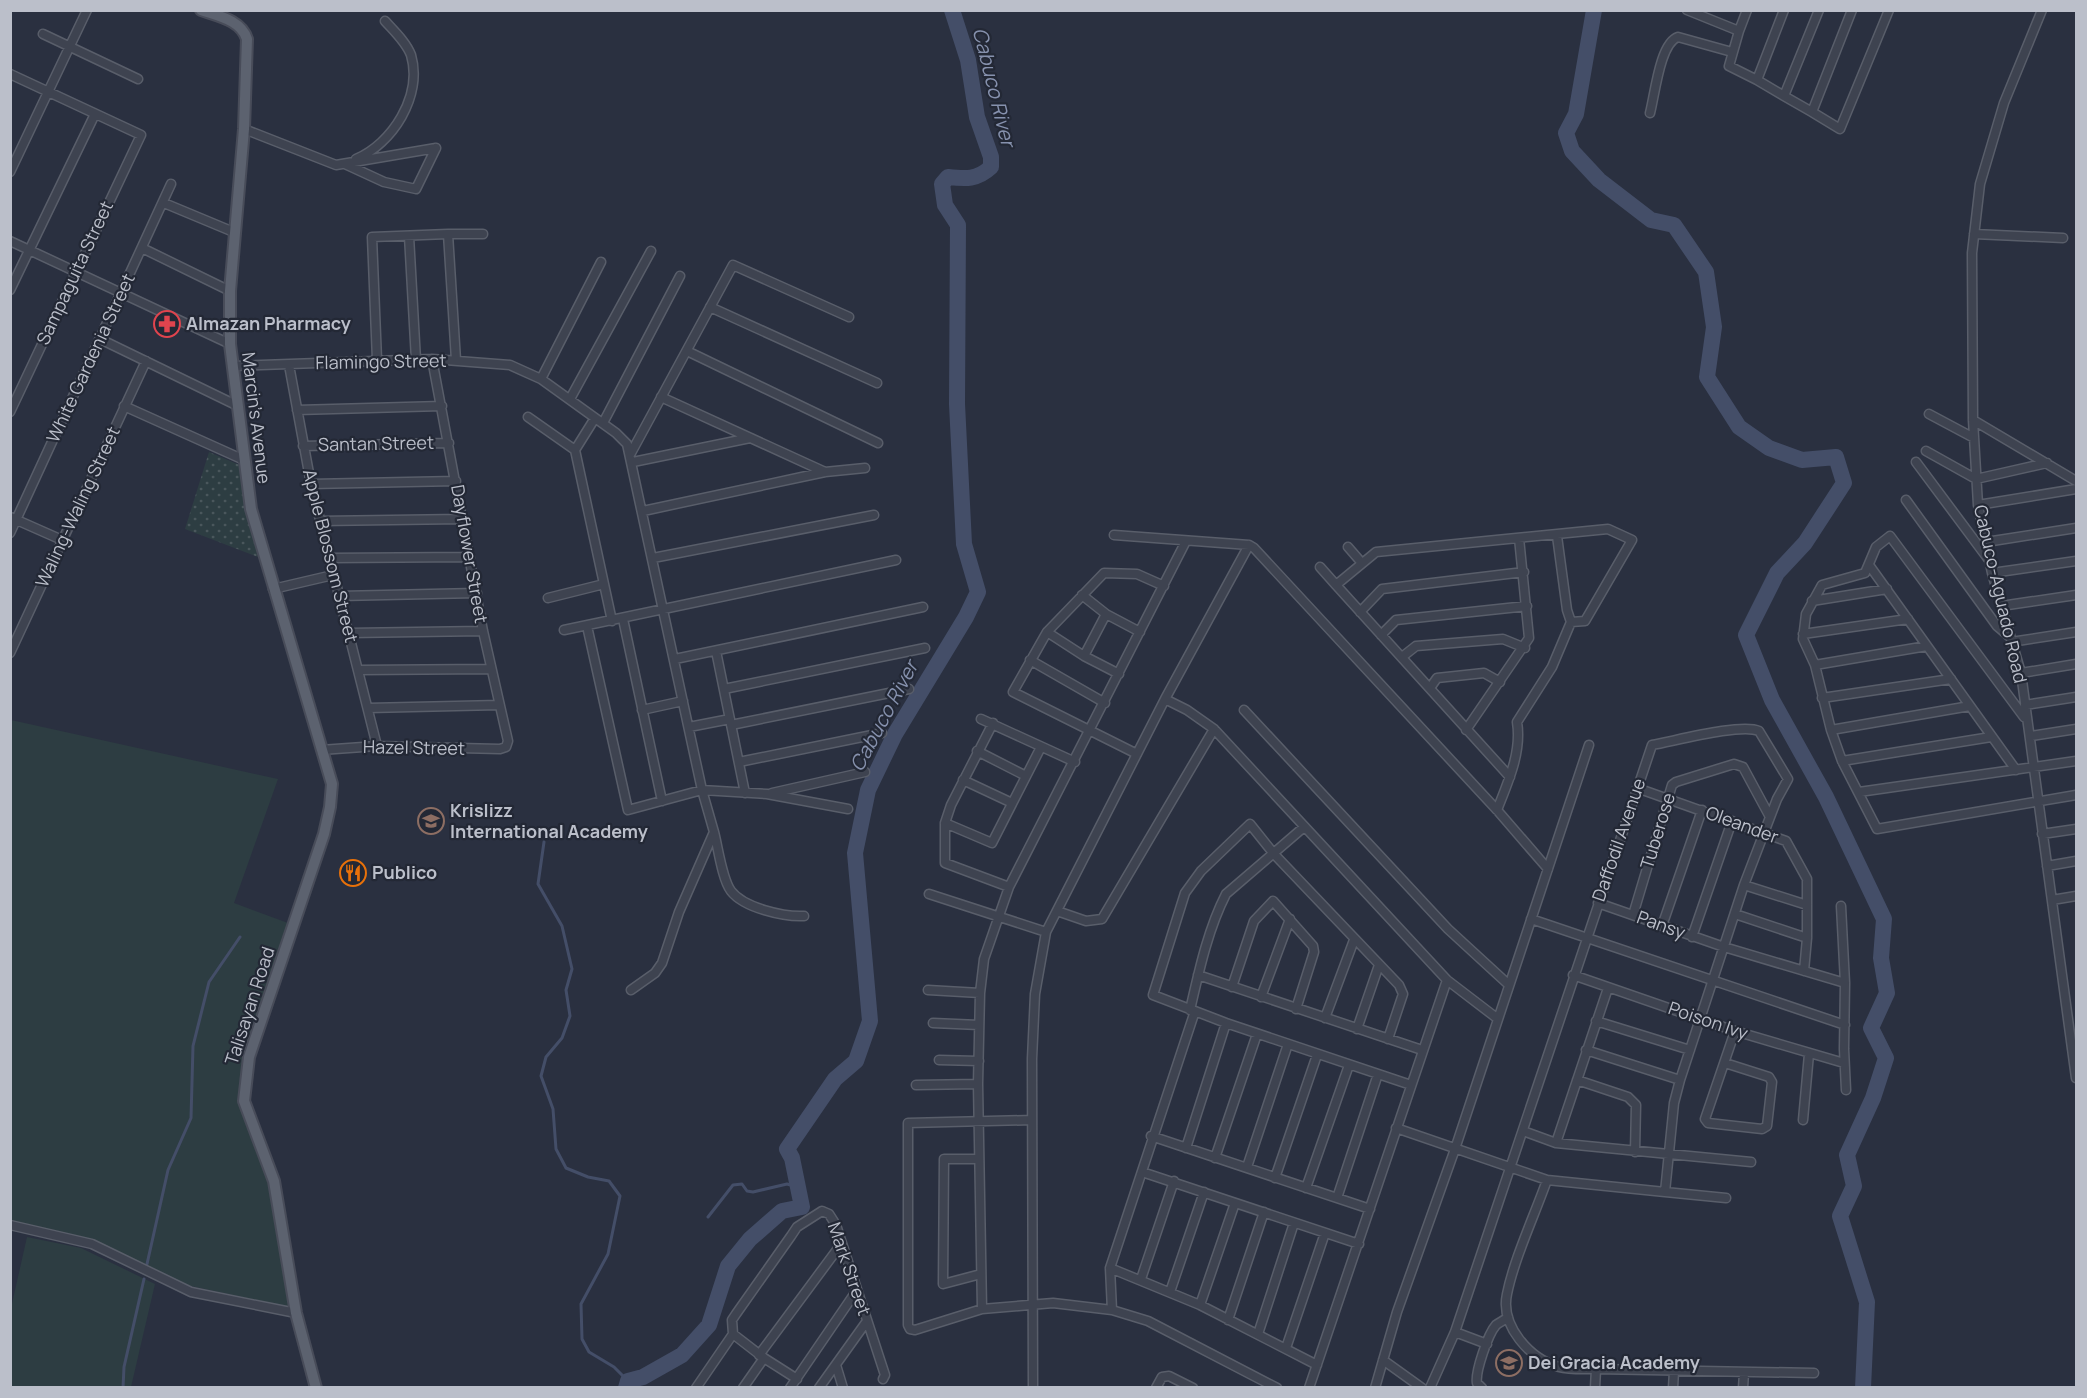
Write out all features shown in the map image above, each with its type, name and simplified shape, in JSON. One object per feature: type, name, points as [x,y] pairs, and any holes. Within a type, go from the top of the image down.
[{"type":"main road","name":"Marcin's Avenue","points":[[201,10],[222,14],[242,27],[247,39],[244,129],[230,291],[230,344],[251,509],[321,750],[331,776]]},
{"type":"main road","name":"Talisayan Road","points":[[316,1388],[296,1313],[278,1198],[267,1162],[247,1114],[244,1085],[249,1057],[328,818],[332,795],[331,776]]},
{"type":"street","points":[[10,172],[87,10]]},
{"type":"street","points":[[1687,10],[1739,31]]},
{"type":"street","points":[[1747,10],[1729,66],[1840,129],[1889,10]]},
{"type":"street","points":[[1757,80],[1784,10]]},
{"type":"street","points":[[1784,96],[1818,10]]},
{"type":"street","points":[[1812,112],[1852,10]]},
{"type":"street","name":"Cabuco-Aguado Road","points":[[2042,10],[2004,103],[1980,184],[1974,234],[1973,420],[1978,505],[1992,573],[2021,673],[2025,719],[2031,736],[2032,767],[2076,1078]]},
{"type":"street","points":[[345,164],[378,148],[400,119],[407,105],[413,70],[410,54],[403,41],[385,21]]},
{"type":"street","points":[[43,34],[138,79]]},
{"type":"street","points":[[1650,113],[1666,47],[1673,39],[1678,37],[1732,52]]},
{"type":"street","points":[[10,74],[95,114],[10,290]]},
{"type":"street","name":"Sampaguita Street","points":[[10,412],[141,135],[95,114]]},
{"type":"street","points":[[244,129],[331,164],[420,153],[436,148],[416,189],[384,182],[345,164]]},
{"type":"street","name":"White Gardenia Street","points":[[10,533],[14,518],[122,294],[171,184]]},
{"type":"street","points":[[164,204],[236,233]]},
{"type":"street","points":[[448,234],[456,360]]},
{"type":"street","points":[[377,360],[372,237],[483,234]]},
{"type":"street","points":[[1974,234],[2063,238]]},
{"type":"street","points":[[409,236],[416,360]]},
{"type":"street","points":[[10,242],[230,344]]},
{"type":"street","points":[[142,248],[230,291]]},
{"type":"street","points":[[570,399],[651,251]]},
{"type":"street","points":[[541,379],[602,262]]},
{"type":"street","points":[[804,916],[772,913],[731,890],[702,790],[632,457],[661,397],[733,265],[849,317]]},
{"type":"street","points":[[603,423],[680,276]]},
{"type":"street","points":[[710,307],[877,383]]},
{"type":"street","points":[[100,339],[238,406]]},
{"type":"street","points":[[687,351],[878,443]]},
{"type":"street","name":"Flamingo Street","points":[[234,366],[432,359],[510,364],[541,379],[603,423],[622,438],[632,457]]},
{"type":"street","name":"Dayflower Street","points":[[432,359],[483,631],[508,741],[506,747]]},
{"type":"street","name":"Waling-Waling Street","points":[[10,653],[146,361]]},
{"type":"street","name":"Apple Blossom Street","points":[[289,365],[311,484],[377,746]]},
{"type":"street","points":[[661,397],[825,472]]},
{"type":"street","points":[[124,406],[244,460]]},
{"type":"street","points":[[297,410],[442,406]]},
{"type":"street","points":[[1929,414],[1974,438]]},
{"type":"street","points":[[528,417],[575,450],[612,621]]},
{"type":"street","points":[[575,450],[595,418]]},
{"type":"street","points":[[1973,420],[2076,480]]},
{"type":"street","points":[[632,457],[750,437]]},
{"type":"street","name":"Santan Street","points":[[303,446],[449,443]]},
{"type":"street","points":[[1926,452],[1976,479],[2047,463]]},
{"type":"street","points":[[1916,462],[1990,562]]},
{"type":"street","points":[[643,511],[825,472],[865,468]]},
{"type":"street","points":[[311,484],[456,481]]},
{"type":"street","points":[[1978,505],[2076,489]]},
{"type":"street","points":[[1906,500],[1997,626],[2010,640],[2076,632]]},
{"type":"street","points":[[653,558],[874,515]]},
{"type":"street","points":[[14,518],[62,540]]},
{"type":"street","points":[[320,521],[462,519]]},
{"type":"street","points":[[1986,542],[2076,528]]},
{"type":"street","points":[[1336,585],[1361,562],[1376,552],[1557,536],[1608,529],[1632,540],[1585,621],[1571,622]]},
{"type":"street","points":[[1114,535],[1249,545],[1497,810],[1548,869]]},
{"type":"street","points":[[1497,810],[1510,777],[1520,739],[1517,722],[1552,667],[1571,622],[1567,610],[1557,536]]},
{"type":"street","points":[[2025,719],[1890,536],[1876,547],[1869,565],[1861,575],[1827,582],[1812,601],[1803,622],[1805,648],[1815,665],[1822,698],[1842,761],[1878,829],[2076,795]]},
{"type":"street","points":[[1466,730],[1525,648],[1529,638],[1519,538]]},
{"type":"street","points":[[982,1310],[978,1084],[980,993],[984,959],[997,916],[1009,887],[1091,732],[1186,541]]},
{"type":"street","points":[[1033,1388],[1032,1120],[1035,994],[1046,932],[1165,699],[1249,545]]},
{"type":"street","points":[[1348,547],[1361,562]]},
{"type":"street","points":[[329,558],[470,557]]},
{"type":"street","points":[[564,630],[664,611],[896,560]]},
{"type":"street","points":[[1992,573],[2076,561]]},
{"type":"street","points":[[1869,565],[2016,770]]},
{"type":"street","points":[[1320,567],[1510,777]]},
{"type":"street","points":[[1360,612],[1382,589],[1524,572]]},
{"type":"street","points":[[1137,754],[1013,692],[1047,632],[1104,573],[1137,574],[1164,586]]},
{"type":"street","points":[[273,589],[333,574]]},
{"type":"street","points":[[548,598],[604,584]]},
{"type":"street","points":[[1812,601],[1887,589]]},
{"type":"street","points":[[339,596],[477,593]]},
{"type":"street","points":[[2001,606],[2076,595]]},
{"type":"street","points":[[1082,596],[1106,614],[1140,632]]},
{"type":"street","points":[[1381,635],[1396,620],[1527,606]]},
{"type":"street","points":[[675,659],[922,608]]},
{"type":"street","points":[[1084,657],[1106,614]]},
{"type":"street","points":[[623,619],[662,801]]},
{"type":"street","points":[[1803,634],[1908,619]]},
{"type":"street","points":[[587,626],[628,810],[702,790],[767,794],[848,809]]},
{"type":"street","points":[[349,633],[483,631]]},
{"type":"street","points":[[1047,632],[1084,657],[1119,674]]},
{"type":"street","points":[[1402,657],[1416,646],[1503,639],[1525,648]]},
{"type":"street","points":[[1815,665],[1928,646]]},
{"type":"street","points":[[724,689],[925,648]]},
{"type":"street","points":[[716,651],[745,793]]},
{"type":"street","points":[[1030,660],[1105,703]]},
{"type":"street","points":[[2021,673],[2076,664]]},
{"type":"street","points":[[358,670],[491,669]]},
{"type":"street","points":[[1430,688],[1437,678],[1484,674],[1500,682]]},
{"type":"street","points":[[1822,698],[1951,679]]},
{"type":"street","points":[[689,727],[731,722],[909,689]]},
{"type":"street","points":[[2025,705],[2076,697]]},
{"type":"street","points":[[1165,699],[1214,729],[1447,980],[1498,1019]]},
{"type":"street","points":[[642,710],[683,701]]},
{"type":"street","points":[[368,708],[499,705]]},
{"type":"street","points":[[1831,730],[1970,706]]},
{"type":"street","points":[[1244,710],[1448,929],[1509,985]]},
{"type":"street","points":[[981,719],[1075,762]]},
{"type":"street","points":[[993,723],[963,780],[945,824],[945,863],[1009,887]]},
{"type":"street","name":"Daffodil Avenue","points":[[1430,1388],[1455,1332],[1652,745],[1751,728],[1764,737],[1788,779],[1770,817]]},
{"type":"street","points":[[1057,911],[1086,921],[1102,919],[1214,729]]},
{"type":"street","points":[[2031,736],[2076,729]]},
{"type":"street","points":[[739,762],[882,733]]},
{"type":"street","points":[[1842,761],[1991,737]]},
{"type":"street","points":[[1375,1388],[1589,745]]},
{"type":"street","name":"Hazel Street","points":[[321,750],[377,746],[500,749],[506,747]]},
{"type":"street","points":[[945,824],[992,843],[1041,747]]},
{"type":"street","points":[[977,751],[1026,776]]},
{"type":"street","points":[[1859,792],[2076,760]]},
{"type":"street","name":"Tuberose","points":[[1633,915],[1672,785],[1676,782],[1734,764],[1743,767],[1770,817]]},
{"type":"street","points":[[767,794],[865,772]]},
{"type":"street","points":[[963,780],[1012,803]]},
{"type":"street","name":"Oleander","points":[[1637,788],[1786,841],[1807,879],[1808,938],[1804,971]]},
{"type":"street","points":[[1662,926],[1702,810]]},
{"type":"street","points":[[1665,1192],[1674,1103],[1680,1080],[1744,885],[1770,817]]},
{"type":"street","points":[[1692,937],[1732,821]]},
{"type":"street","points":[[1388,1040],[1403,994],[1399,986],[1274,854],[1250,824],[1201,871],[1185,894],[1153,994],[1226,1023],[1411,1086]]},
{"type":"street","points":[[1112,1310],[1110,1268],[1193,1011],[1198,975],[1219,908],[1226,894],[1304,827]]},
{"type":"street","points":[[2042,834],[2076,829]]},
{"type":"street","points":[[631,990],[655,974],[662,963],[679,912],[714,832]]},
{"type":"street","points":[[2047,866],[2076,861]]},
{"type":"street","points":[[1744,885],[1807,905]]},
{"type":"street","points":[[929,894],[1046,932]]},
{"type":"street","points":[[2052,900],[2076,896]]},
{"type":"street","points":[[1232,987],[1254,921],[1273,901],[1313,946],[1314,952],[1296,1009]]},
{"type":"street","name":"Pansy","points":[[1598,903],[1692,937],[1845,983]]},
{"type":"street","points":[[1841,906],[1845,983],[1846,1090]]},
{"type":"street","points":[[1735,914],[1808,938]]},
{"type":"street","points":[[1531,919],[1585,940],[1845,1025]]},
{"type":"street","points":[[1261,997],[1290,920]]},
{"type":"street","points":[[1324,1018],[1354,940]]},
{"type":"street","points":[[1357,1029],[1379,965]]},
{"type":"street","points":[[1198,975],[1422,1050]]},
{"type":"street","name":"Poison Ivy","points":[[1573,975],[1701,1017],[1735,1031],[1844,1063]]},
{"type":"street","points":[[1309,1388],[1447,980]]},
{"type":"street","points":[[1556,1143],[1608,988]]},
{"type":"street","points":[[928,990],[980,993]]},
{"type":"street","points":[[1596,1021],[1690,1050]]},
{"type":"street","points":[[933,1023],[979,1024]]},
{"type":"street","points":[[1186,1148],[1226,1023]]},
{"type":"street","points":[[1725,1063],[1768,1077],[1772,1082],[1767,1126],[1762,1129],[1708,1123],[1705,1119],[1735,1031]]},
{"type":"street","points":[[1215,1158],[1257,1034]]},
{"type":"street","points":[[1247,1167],[1288,1044]]},
{"type":"street","points":[[1587,1050],[1680,1080]]},
{"type":"street","points":[[1803,1120],[1809,1054]]},
{"type":"street","points":[[1275,1178],[1317,1055]]},
{"type":"street","points":[[939,1060],[979,1061]]},
{"type":"street","points":[[1306,1188],[1349,1065]]},
{"type":"street","points":[[1337,1198],[1378,1074]]},
{"type":"street","points":[[1577,1080],[1628,1098],[1636,1105],[1635,1152]]},
{"type":"street","points":[[916,1085],[978,1084]]},
{"type":"street","points":[[1032,1120],[913,1121],[907,1125],[908,1325],[915,1330],[982,1310],[1053,1303],[1112,1310],[1148,1321],[1277,1388]]},
{"type":"street","points":[[1396,1128],[1547,1180],[1726,1198]]},
{"type":"street","points":[[1522,1131],[1556,1143],[1751,1161]]},
{"type":"street","points":[[1151,1136],[1370,1209]]},
{"type":"street","points":[[980,1159],[944,1159],[943,1284],[981,1274]]},
{"type":"street","points":[[1142,1172],[1359,1244]]},
{"type":"street","points":[[1547,1180],[1506,1296],[1508,1317],[1522,1344],[1541,1359],[1560,1367],[1596,1369],[1814,1373]]},
{"type":"street","points":[[1141,1279],[1174,1181]]},
{"type":"street","points":[[1170,1292],[1204,1192]]},
{"type":"street","points":[[1200,1305],[1235,1203]]},
{"type":"street","name":"Mark Street","points":[[733,1334],[732,1320],[797,1227],[822,1211],[829,1214],[842,1243],[885,1376],[883,1379]]},
{"type":"street","points":[[1228,1320],[1264,1212]]},
{"type":"street","points":[[1258,1334],[1294,1223]]},
{"type":"street","points":[[10,1225],[92,1244],[190,1292],[296,1313]]},
{"type":"street","points":[[1286,1348],[1325,1233]]},
{"type":"street","points":[[743,1388],[761,1357],[842,1243]]},
{"type":"street","points":[[1110,1268],[1200,1305],[1317,1365]]},
{"type":"street","points":[[790,1388],[857,1290]]},
{"type":"street","points":[[1482,1388],[1477,1383],[1476,1375],[1487,1344],[1496,1326],[1508,1317]]},
{"type":"street","points":[[819,1388],[867,1321]]},
{"type":"street","points":[[1455,1332],[1487,1344]]},
{"type":"street","points":[[696,1388],[733,1334],[761,1357],[797,1379]]},
{"type":"street","points":[[1383,1360],[1422,1388]]},
{"type":"street","points":[[836,1365],[843,1388]]},
{"type":"street","points":[[1595,1388],[1596,1369]]},
{"type":"street","points":[[1673,1388],[1674,1371]]},
{"type":"street","points":[[1743,1388],[1744,1372]]},
{"type":"street","points":[[1156,1388],[1162,1377],[1168,1376],[1193,1388]]},
{"type":"shaded area","points":[[209,452],[242,466],[258,557],[185,529]]},
{"type":"shaded area","points":[[11,720],[278,779],[234,903],[288,923],[240,1098],[243,1117],[274,1196],[289,1307],[181,1284],[89,1239],[11,1221]]},
{"type":"shaded area","points":[[27,1237],[81,1248],[155,1284],[131,1387],[11,1387],[11,1308]]},
{"type":"waterway","name":"Cabuco River","points":[[626,1388],[628,1381],[643,1377],[682,1355],[709,1325],[728,1266],[750,1239],[782,1211],[802,1207],[792,1158],[787,1149],[835,1079],[856,1061],[870,1021],[855,853],[868,790],[895,734],[966,617],[978,592],[964,544],[957,404],[958,225],[945,205],[942,184],[948,177],[966,178],[981,174],[991,167],[991,157],[977,117],[968,60],[952,10]]},
{"type":"waterway","points":[[1594,10],[1576,114],[1566,133],[1572,151],[1599,180],[1651,220],[1674,225],[1706,272],[1714,327],[1707,377],[1739,427],[1769,448],[1802,460],[1836,457],[1844,483],[1805,543],[1777,573],[1746,635],[1772,700],[1826,797],[1884,919],[1881,958],[1887,993],[1871,1028],[1886,1058],[1873,1098],[1847,1155],[1854,1186],[1840,1216],[1867,1302],[1863,1388]]},
{"type":"waterway","points":[[544,842],[538,884],[562,926],[572,969],[566,990],[570,1016],[562,1038],[546,1057],[541,1076],[553,1109],[556,1149],[566,1168],[588,1177],[609,1181],[620,1196],[608,1254],[581,1304],[582,1339],[589,1352],[614,1367],[628,1381]]},
{"type":"waterway","points":[[147,1264],[168,1170],[191,1118],[193,1046],[209,982],[240,937]]},
{"type":"waterway","points":[[708,1217],[733,1185],[742,1184],[747,1191],[753,1192],[787,1184],[794,1186],[800,1199]]},
{"type":"waterway","points":[[123,1388],[124,1367],[144,1279]]},
{"type":"place","name":"Almazan Pharmacy","points":[[167,324]]},
{"type":"place","name":"Krislizz International Academy","points":[[431,821]]},
{"type":"place","name":"Publico","points":[[353,873]]},
{"type":"place","name":"Dei Gracia Academy","points":[[1509,1363]]}]
